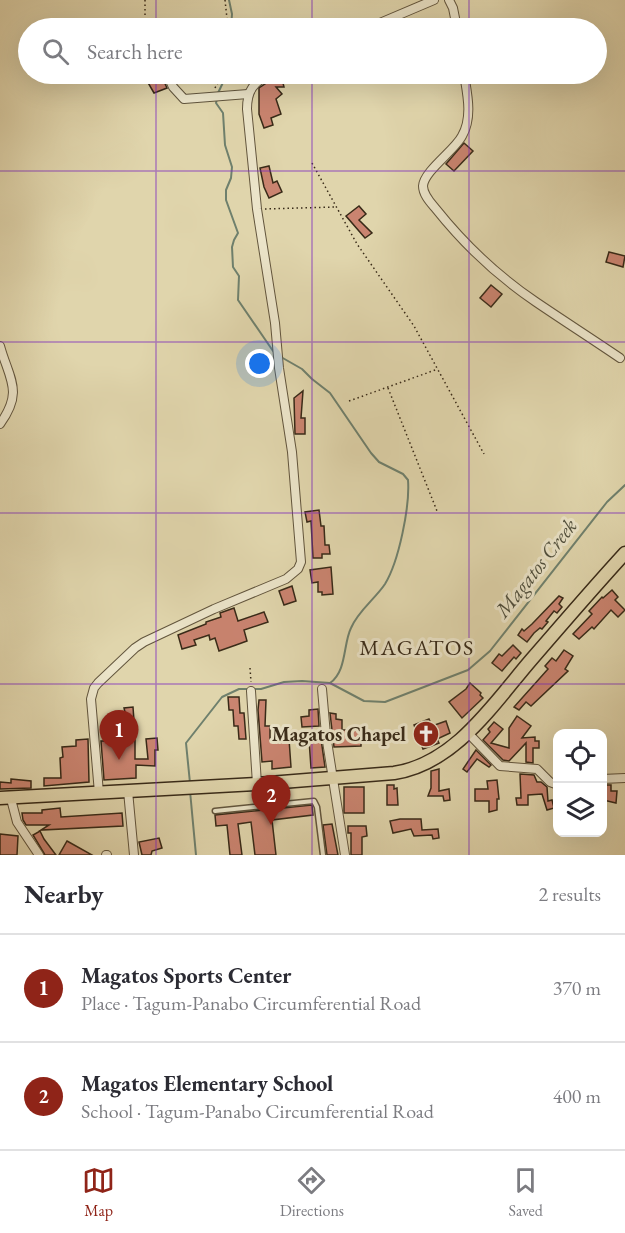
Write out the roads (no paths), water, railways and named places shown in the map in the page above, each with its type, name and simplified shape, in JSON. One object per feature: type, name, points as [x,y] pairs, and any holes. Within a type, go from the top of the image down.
[{"type":"highway","points":[[5,799],[257,784],[405,772],[432,760],[468,733],[625,553]]},
{"type":"street","points":[[392,18],[434,0]]},
{"type":"street","points":[[449,0],[455,18]]},
{"type":"street","points":[[171,84],[184,99],[248,94]]},
{"type":"street","points":[[99,793],[92,699],[94,688],[98,683],[144,642],[286,579],[298,569],[301,562],[292,452],[257,209],[248,119],[248,94],[254,84]]},
{"type":"street","points":[[466,84],[469,105],[463,136],[426,178],[423,184],[425,193],[450,226],[496,271],[534,301],[620,358]]},
{"type":"street","points":[[0,346],[14,391],[9,411],[0,423]]},
{"type":"street","points":[[322,688],[332,778],[345,855]]},
{"type":"street","points":[[251,691],[257,784]]},
{"type":"street","points":[[468,733],[497,764],[504,767],[537,770],[553,783]]},
{"type":"street","points":[[607,779],[625,778]]},
{"type":"street","points":[[128,791],[134,855]]},
{"type":"street","points":[[5,799],[39,855]]},
{"type":"lane","points":[[215,811],[314,801],[317,807],[323,855]]},
{"type":"waterway","points":[[229,0],[232,18]]},
{"type":"waterway","points":[[218,93],[222,84]]},
{"type":"waterway","points":[[217,99],[216,103],[223,113],[225,145],[232,167],[226,200],[238,233],[232,247],[233,267],[239,276],[238,300],[273,351]]},
{"type":"waterway","points":[[281,357],[302,369],[330,393],[379,462],[403,474],[408,480],[407,504],[395,562],[385,584],[354,622],[348,634],[342,665],[330,683]]},
{"type":"waterway","name":"Magatos Creek","points":[[190,783],[186,743],[222,697],[239,689],[261,689],[284,682],[330,683],[364,701],[385,702],[468,670],[490,651],[607,502],[625,485]]},
{"type":"waterway","name":"Magatos Creek","points":[[190,791],[196,855]]},
{"type":"place","name":"Magatos Chapel","points":[[426,734]]},
{"type":"place","name":"Magatos Sports Center","points":[[119,760]]},
{"type":"place","name":"Magatos Elementary School","points":[[271,825]]},
{"type":"district","name":"MAGATOS","points":[[417,647]]}]
